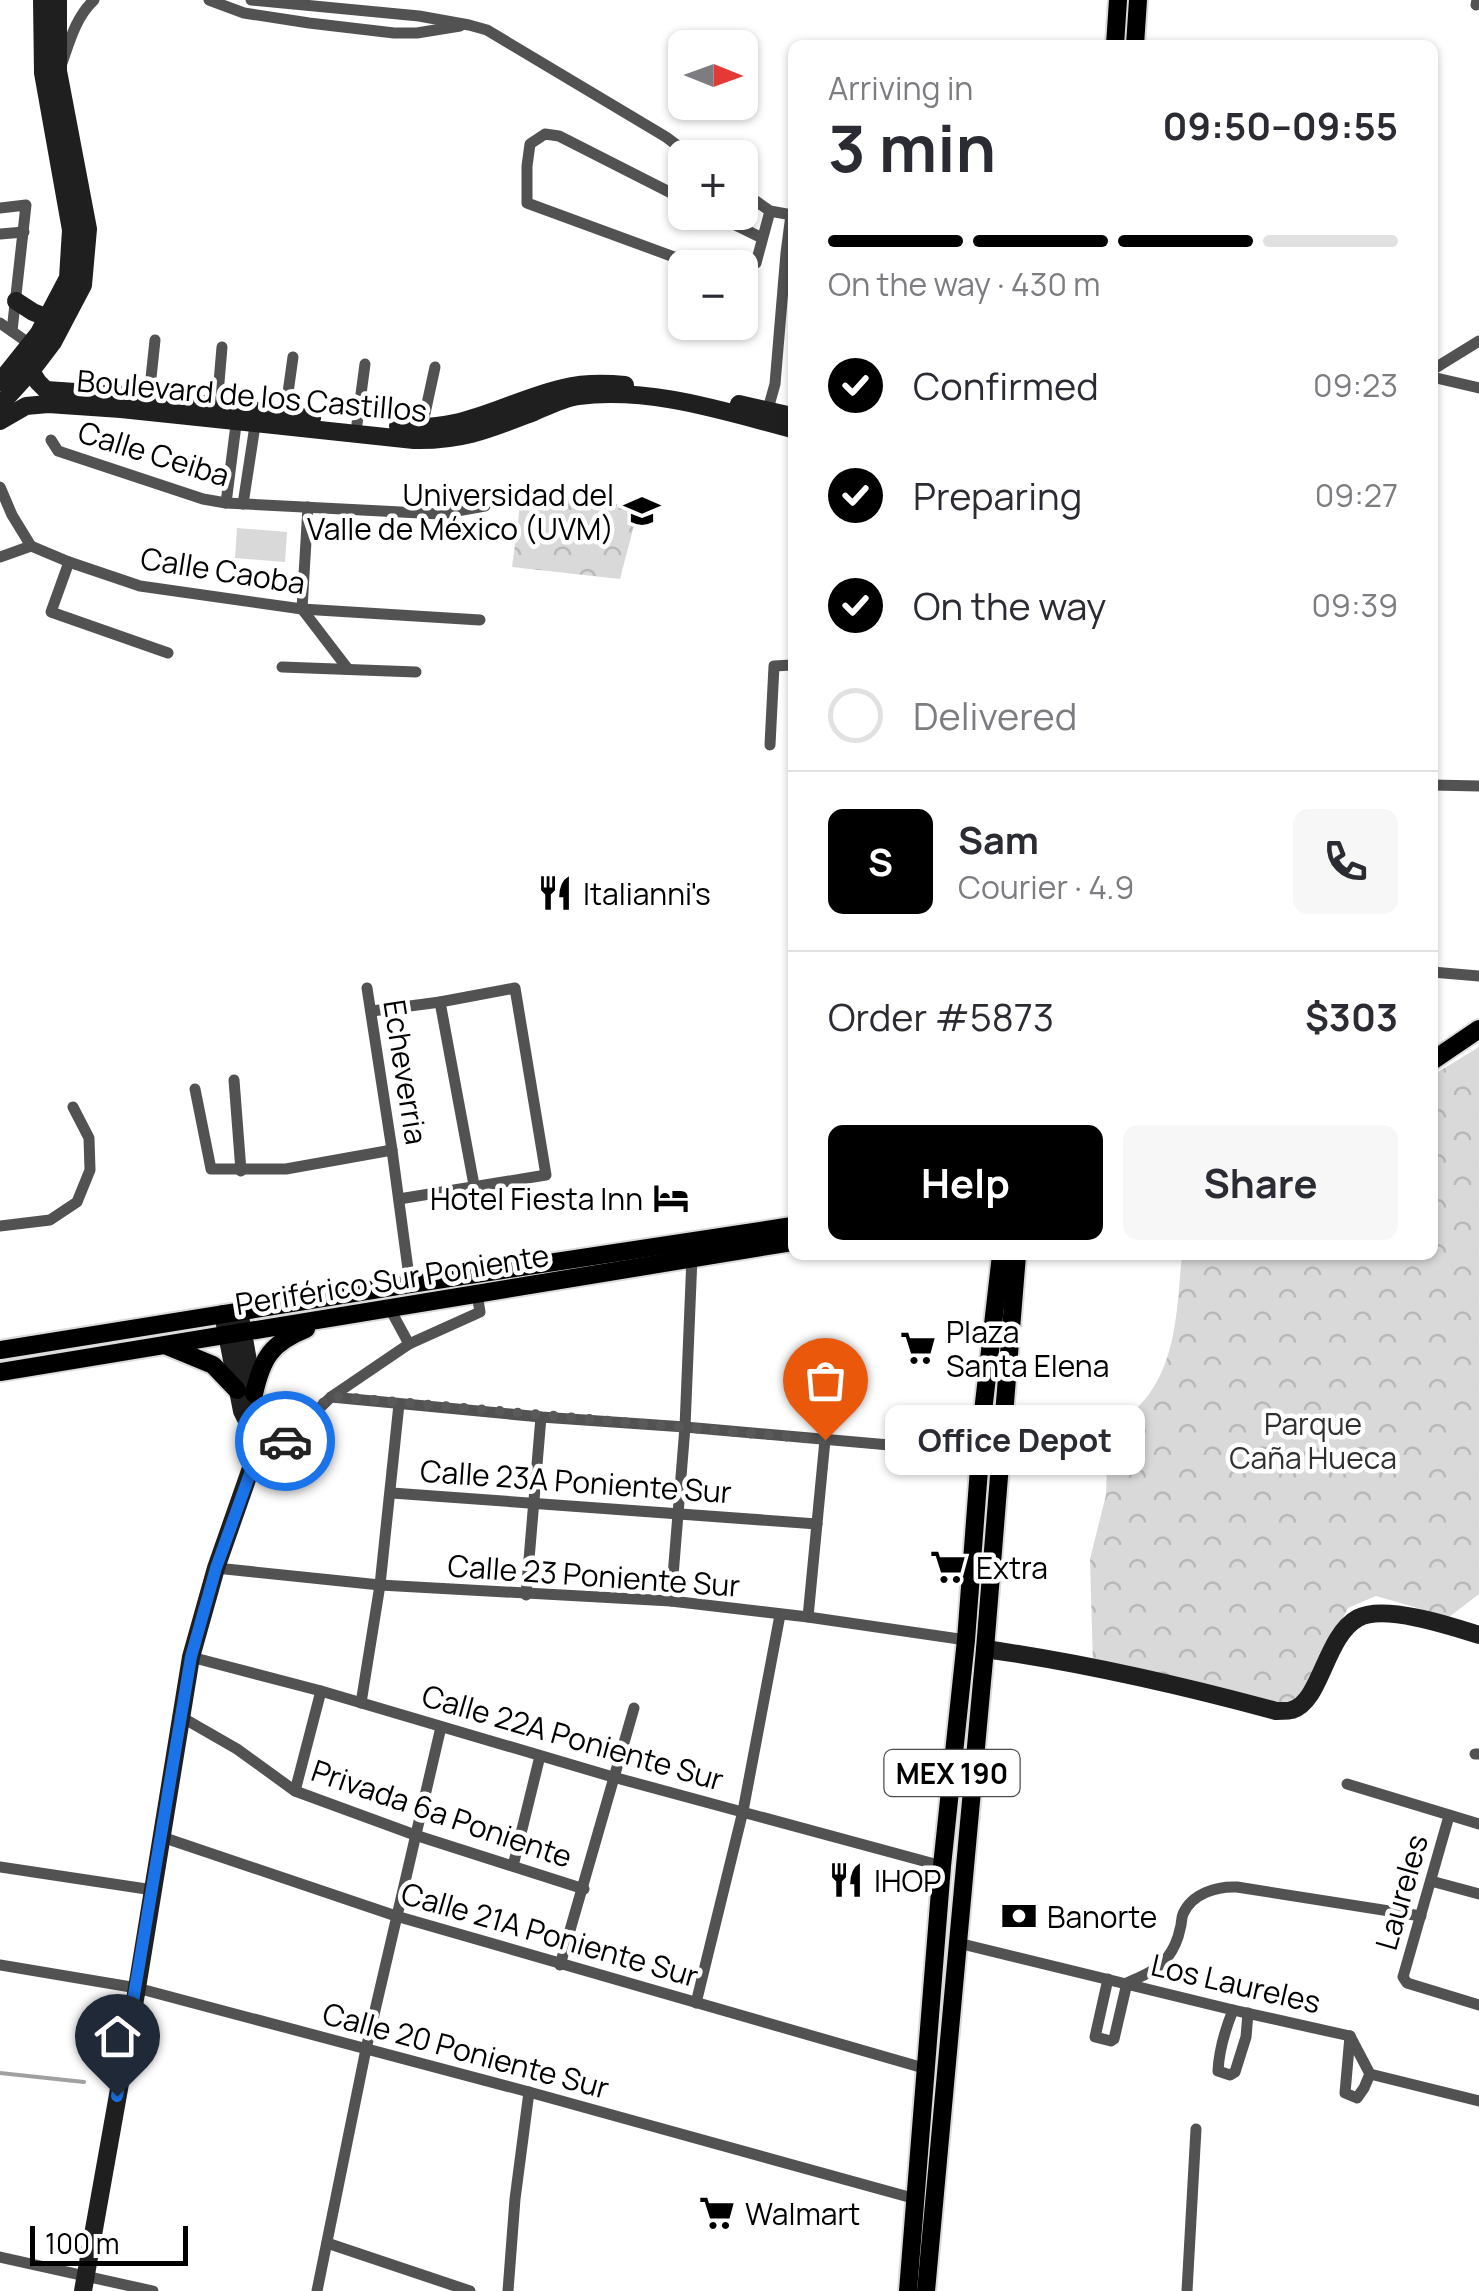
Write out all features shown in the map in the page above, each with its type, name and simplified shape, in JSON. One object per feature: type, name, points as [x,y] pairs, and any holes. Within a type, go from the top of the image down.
[{"type":"main road","points":[[0,382],[48,318],[68,278],[72,230],[42,73],[42,0]]},
{"type":"main road","points":[[0,405],[52,342],[83,285],[88,229],[58,71],[58,0]]},
{"type":"main road","points":[[1114,40],[1118,0]]},
{"type":"main road","points":[[1135,40],[1138,0]]},
{"type":"main road","points":[[16,301],[48,318]]},
{"type":"main road","name":"Boulevard de los Castillos","points":[[31,371],[46,390],[149,397],[218,406],[246,416],[285,414],[444,440],[478,433],[575,396],[666,398],[788,429]]},
{"type":"main road","name":"Boulevard de los Castillos","points":[[0,421],[36,404],[246,416],[400,432],[470,421],[566,387],[600,383],[661,388],[788,415]]},
{"type":"main road","points":[[1438,1056],[1479,1029]]},
{"type":"main road","points":[[1438,1066],[1479,1040]]},
{"type":"main road","name":"Periférico Sur Poniente","points":[[0,1372],[477,1294],[663,1254],[731,1235],[788,1227]]},
{"type":"main road","points":[[720,1253],[731,1235]]},
{"type":"main road","name":"Periférico Sur Poniente","points":[[0,1350],[410,1284],[663,1254],[692,1257],[788,1243]]},
{"type":"main road","name":"MEX 190","points":[[926,2291],[1017,1260]]},
{"type":"main road","points":[[1014,1290],[1023,1260]]},
{"type":"main road","name":"MEX 190","points":[[908,2291],[942,1866],[1000,1264]]},
{"type":"main road","points":[[84,2284],[191,1657],[216,1568],[252,1468],[251,1427],[231,1313]]},
{"type":"main road","points":[[245,1392],[270,1350],[289,1336],[332,1318]]},
{"type":"main road","points":[[162,1345],[213,1365],[245,1392]]},
{"type":"main road","points":[[985,1649],[1072,1662],[1276,1711],[1291,1711],[1304,1704],[1339,1634],[1360,1617],[1385,1613],[1479,1635]]},
{"type":"street","points":[[58,71],[75,25],[94,0]]},
{"type":"street","points":[[209,0],[418,16],[469,24],[501,38],[670,140]]},
{"type":"street","points":[[668,191],[558,136],[545,134],[530,144],[526,204],[668,255]]},
{"type":"street","points":[[758,203],[770,211],[788,214]]},
{"type":"street","points":[[0,208],[26,206],[12,330]]},
{"type":"street","points":[[758,254],[770,211]]},
{"type":"street","points":[[746,230],[762,238]]},
{"type":"street","points":[[0,234],[24,232]]},
{"type":"street","points":[[768,410],[775,384],[788,240]]},
{"type":"street","points":[[0,323],[30,344]]},
{"type":"street","points":[[149,397],[155,340]]},
{"type":"street","points":[[1438,370],[1479,341]]},
{"type":"street","points":[[218,406],[222,347]]},
{"type":"street","points":[[285,414],[293,356]]},
{"type":"street","points":[[357,424],[365,364]]},
{"type":"street","points":[[422,428],[436,367]]},
{"type":"street","points":[[1438,376],[1479,388]]},
{"type":"street","points":[[226,503],[246,416]]},
{"type":"street","points":[[243,504],[246,416]]},
{"type":"street","name":"Calle Ceiba","points":[[52,440],[58,450],[203,499],[226,503],[440,514],[486,506]]},
{"type":"street","points":[[0,487],[31,546],[0,557]]},
{"type":"street","points":[[308,507],[302,609],[348,669]]},
{"type":"street","name":"Calle Caoba","points":[[31,546],[140,586],[302,609],[480,620]]},
{"type":"street","points":[[70,562],[51,612],[168,654]]},
{"type":"street","points":[[770,745],[774,666],[788,665]]},
{"type":"street","points":[[282,667],[416,672]]},
{"type":"street","points":[[1438,786],[1479,786]]},
{"type":"street","points":[[1438,973],[1479,976]]},
{"type":"street","name":"Echeverria","points":[[367,988],[410,1284]]},
{"type":"street","points":[[372,1011],[514,988],[546,1175],[400,1200]]},
{"type":"street","points":[[440,1002],[474,1185]]},
{"type":"street","points":[[234,1080],[241,1171]]},
{"type":"street","points":[[195,1090],[211,1170],[286,1168],[392,1150]]},
{"type":"street","points":[[0,1226],[50,1220],[77,1202],[90,1170],[89,1138],[73,1107]]},
{"type":"street","points":[[670,1601],[692,1257]]},
{"type":"street","points":[[252,1468],[330,1396],[409,1344],[480,1312],[477,1294]]},
{"type":"street","points":[[390,1309],[409,1344]]},
{"type":"street","points":[[330,1396],[980,1452]]},
{"type":"street","points":[[361,1703],[392,1493],[399,1404]]},
{"type":"street","points":[[526,1594],[541,1417]]},
{"type":"street","points":[[808,1616],[825,1440]]},
{"type":"street","name":"Calle 23A Poniente Sur","points":[[392,1493],[816,1524]]},
{"type":"street","name":"Calle 23 Poniente Sur","points":[[216,1568],[380,1585],[670,1601],[808,1616],[966,1640]]},
{"type":"street","points":[[696,2003],[744,1811],[780,1615]]},
{"type":"street","name":"Calle 22A Poniente Sur","points":[[191,1657],[942,1866]]},
{"type":"street","points":[[296,1790],[320,1691]]},
{"type":"street","points":[[560,1965],[634,1708]]},
{"type":"street","name":"Privada 6a Poniente","points":[[183,1718],[296,1790],[415,1835],[584,1889]]},
{"type":"street","points":[[318,2291],[366,2049],[441,1727]]},
{"type":"street","points":[[513,1866],[540,1756]]},
{"type":"street","points":[[1347,1784],[1479,1824]]},
{"type":"street","name":"Laureles","points":[[1449,1816],[1403,1977],[1404,1981],[1479,2004]]},
{"type":"street","name":"Calle 21A Poniente Sur","points":[[162,1837],[396,1916],[927,2069]]},
{"type":"street","points":[[0,1867],[153,1890]]},
{"type":"street","points":[[1430,1881],[1479,1894]]},
{"type":"street","points":[[1108,1978],[1097,2039],[1114,2039],[1126,1983],[1153,1972],[1166,1960],[1175,1945],[1183,1914],[1192,1902],[1221,1886],[1421,1916]]},
{"type":"street","name":"Los Laureles","points":[[958,1943],[1350,2036],[1370,2074]]},
{"type":"street","name":"Calle 20 Poniente Sur","points":[[0,1965],[136,1988],[916,2199]]},
{"type":"street","points":[[1233,2010],[1219,2054],[1218,2071],[1235,2072],[1248,2014]]},
{"type":"street","points":[[1350,2036],[1345,2093],[1356,2098],[1370,2074],[1479,2101]]},
{"type":"street","points":[[508,2291],[529,2092]]},
{"type":"street","points":[[1188,2291],[1196,2128]]},
{"type":"street","points":[[327,2243],[470,2291]]},
{"type":"street","points":[[0,2258],[84,2284],[153,2291]]},
{"type":"green space","points":[[522,491],[609,502],[638,510],[620,579],[512,567]]},
{"type":"green space","points":[[237,528],[287,532],[285,562],[235,558]]},
{"type":"green space","name":"Parque Caña Hueca","points":[[1479,1047],[1479,1594],[1449,1617],[1376,1596],[1348,1608],[1303,1700],[1279,1706],[1093,1665],[1090,1559],[1106,1495],[1108,1433],[1145,1399],[1166,1362],[1181,1260],[1438,1260],[1438,1072]]},
{"type":"waterway","points":[[0,2073],[84,2082]]},
{"type":"way so far","points":[[285,1441],[330,1396],[825,1440]]},
{"type":"place","name":"Universidad del Valle de México (UVM)","points":[[642,511]]},
{"type":"place","name":"Italianni's","points":[[555,893]]},
{"type":"place","name":"Hotel Fiesta Inn","points":[[671,1198]]},
{"type":"place","name":"Plaza Santa Elena","points":[[918,1348]]},
{"type":"place","name":"Office Depot","points":[[825,1440]]},
{"type":"place","name":"Extra","points":[[948,1567]]},
{"type":"place","name":"IHOP","points":[[846,1880]]},
{"type":"place","name":"Banorte","points":[[1019,1916]]},
{"type":"place","name":"Walmart","points":[[717,2213]]},
{"type":"route","points":[[117,2096],[191,1657],[216,1568],[252,1468],[285,1441]]}]
